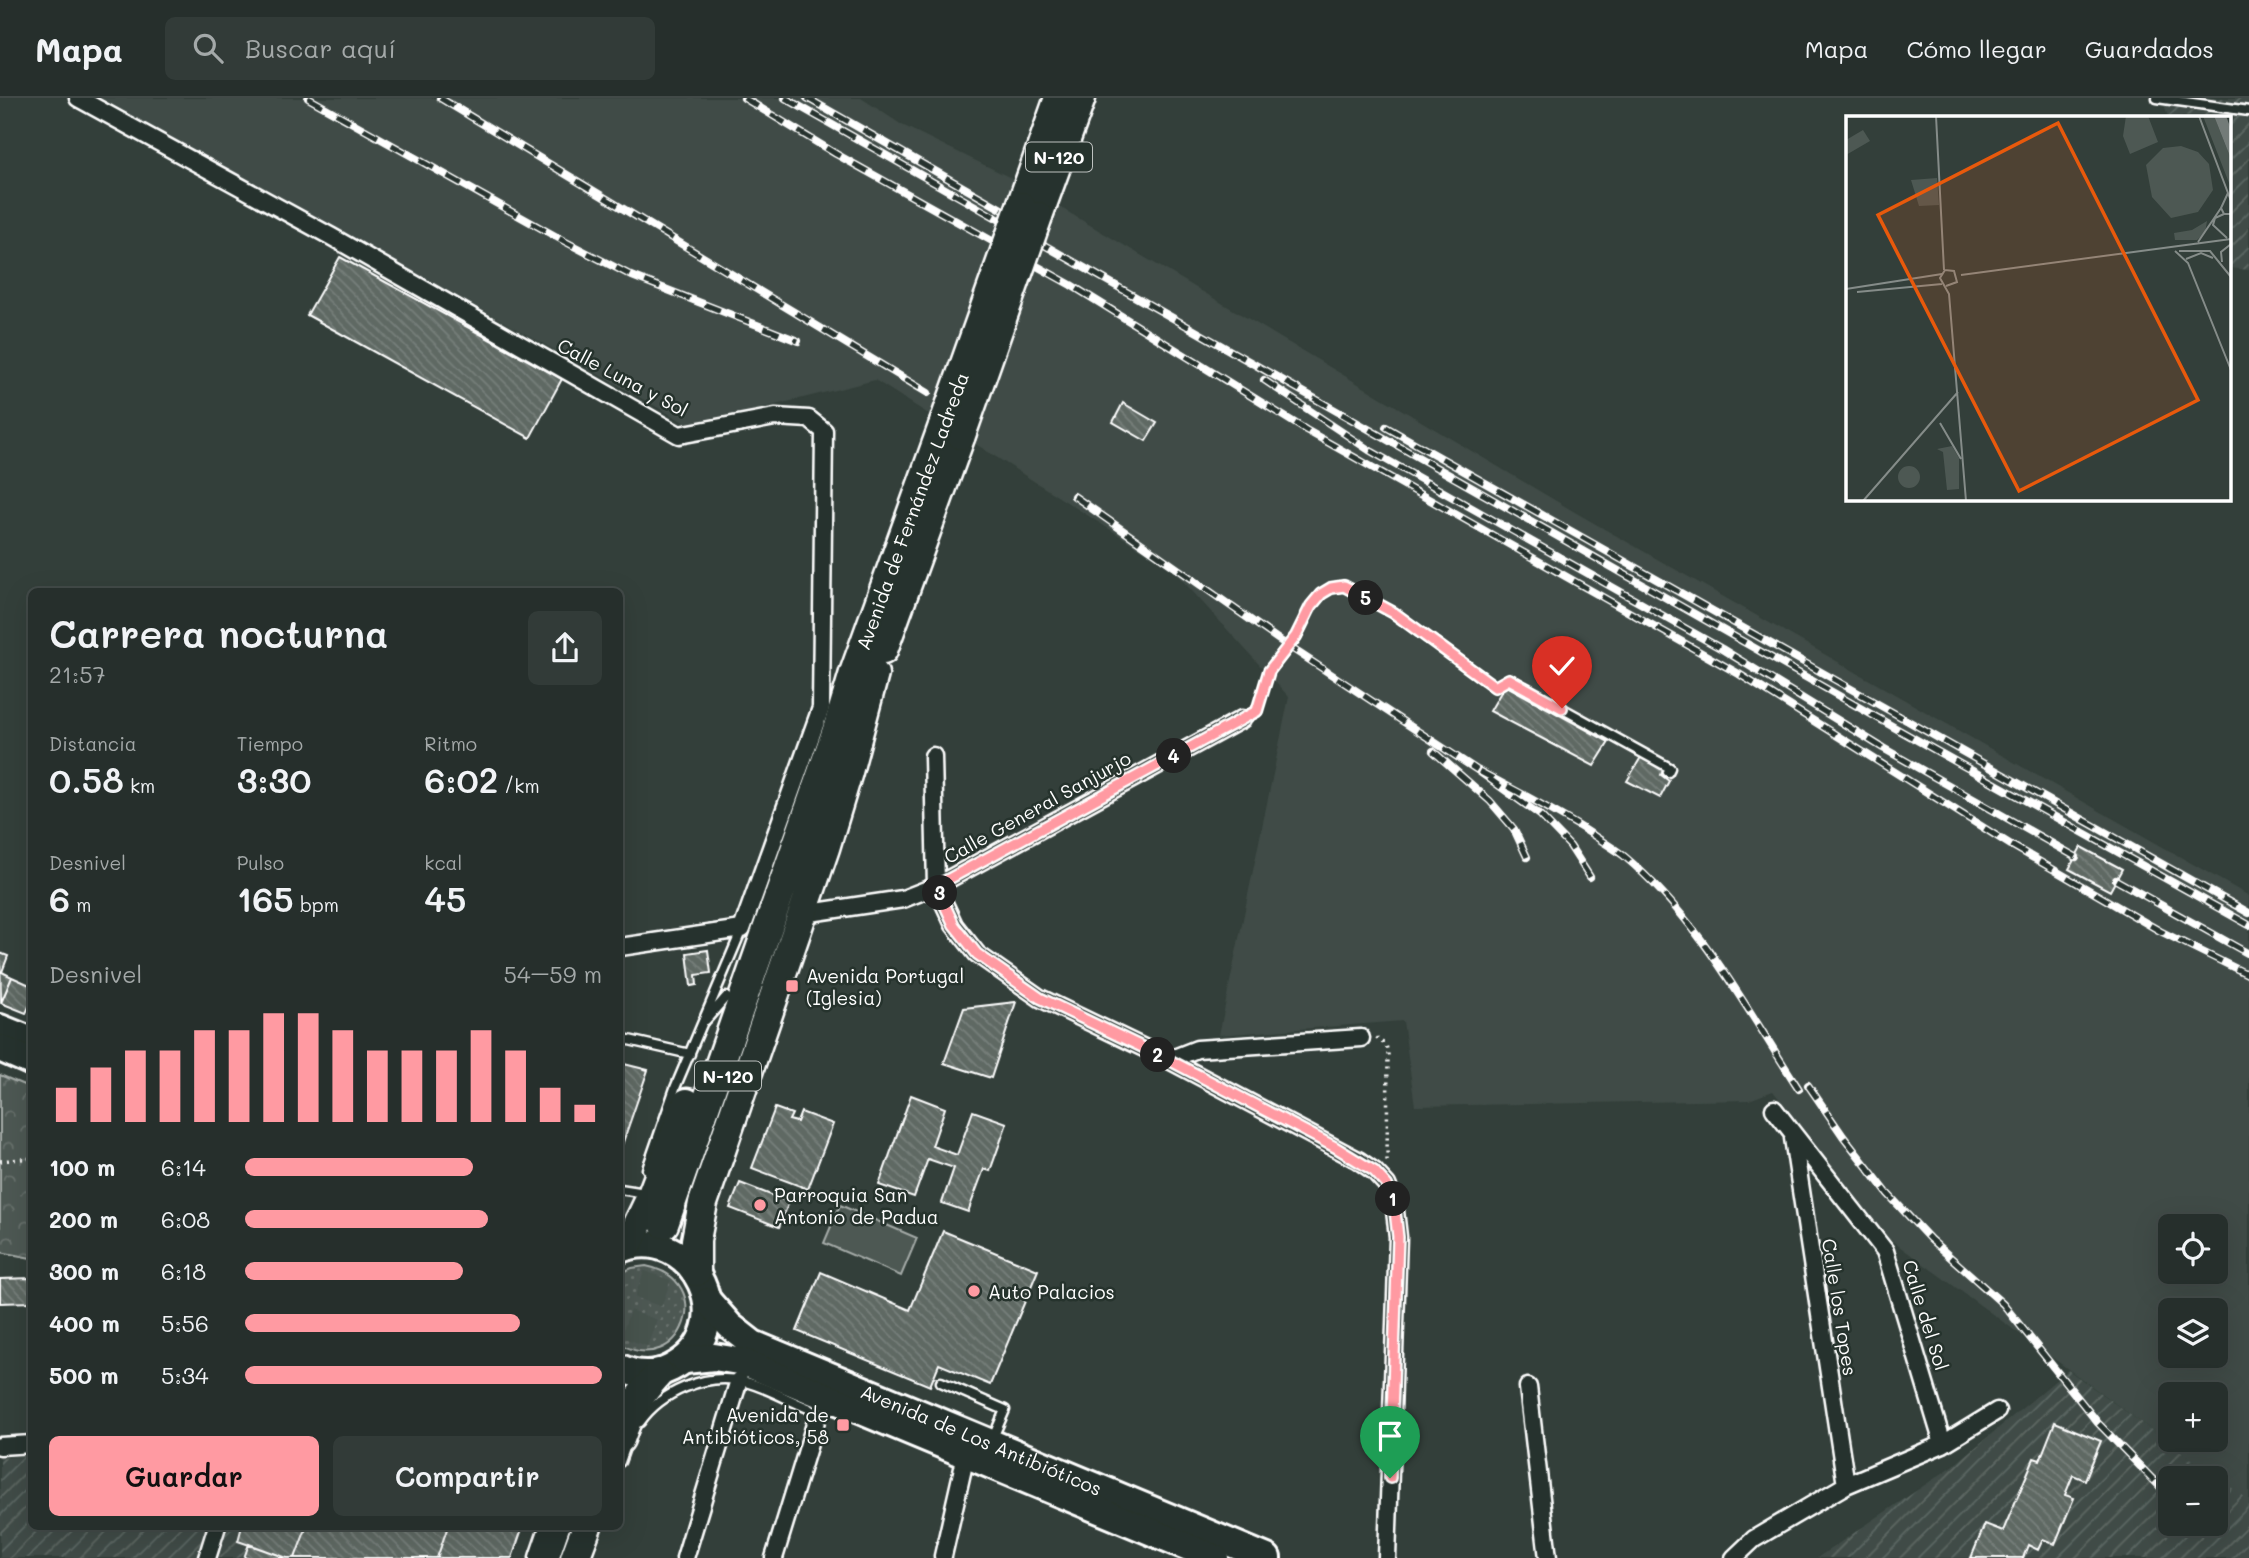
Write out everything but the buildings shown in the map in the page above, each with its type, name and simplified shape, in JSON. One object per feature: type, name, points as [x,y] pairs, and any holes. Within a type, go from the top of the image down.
[{"type":"highway","name":"Avenida de Fernández Ladreda","points":[[1030,211],[1059,98]]},
{"type":"highway","name":"Avenida de Fernández Ladreda","points":[[774,923],[837,730],[864,674],[1030,211],[1081,98]]},
{"type":"highway","points":[[623,1241],[651,1197],[796,807],[864,674]]},
{"type":"highway","name":"N-120","points":[[669,1226],[774,923]]},
{"type":"highway","points":[[696,1272],[696,1240],[703,1203],[778,981],[774,923]]},
{"type":"highway","points":[[623,1431],[638,1396],[659,1373]]},
{"type":"highway","points":[[528,1558],[538,1530]]},
{"type":"highway","points":[[544,1558],[554,1530]]},
{"type":"highway","points":[[557,1558],[568,1530]]},
{"type":"highway","points":[[575,1558],[586,1530]]},
{"type":"main road","points":[[0,1028],[28,1039]]},
{"type":"main road","points":[[0,1048],[28,1060]]},
{"type":"main road","points":[[623,1241],[662,1247],[686,1261],[696,1272],[708,1301],[704,1334],[696,1349],[685,1360],[659,1373],[643,1374],[623,1369]]},
{"type":"main road","name":"Avenida de Los Antibióticos","points":[[708,1301],[730,1326],[753,1344],[1267,1558]]},
{"type":"main road","name":"Avenida de Los Antibióticos","points":[[685,1360],[714,1357],[744,1362],[1215,1558]]},
{"type":"street","name":"Calle Luna y Sol","points":[[78,98],[332,237],[678,435],[775,418],[809,419],[824,430],[821,708],[774,923]]},
{"type":"street","name":"Calle General Sanjurjo","points":[[623,947],[903,899],[936,886],[1242,719]]},
{"type":"street","points":[[933,756],[936,886],[954,925],[977,954],[1040,998],[1169,1060],[1335,1147],[1374,1171],[1387,1185],[1394,1202],[1398,1237],[1387,1558]]},
{"type":"street","points":[[1169,1060],[1198,1049],[1361,1038]]},
{"type":"street","name":"Calle del Sol","points":[[1774,1109],[1885,1251],[1943,1444]]},
{"type":"street","name":"Calle los Topes","points":[[1793,1136],[1846,1485]]},
{"type":"street","points":[[685,1558],[739,1380]]},
{"type":"street","points":[[1528,1387],[1548,1558]]},
{"type":"street","points":[[1734,1558],[1754,1539],[1846,1485],[1943,1444],[1997,1411]]},
{"type":"street","points":[[774,1558],[816,1421]]},
{"type":"street","points":[[0,1446],[28,1444]]},
{"type":"street","points":[[943,1556],[966,1455]]},
{"type":"street","points":[[207,1558],[216,1530]]},
{"type":"lane","points":[[2157,98],[2249,111]]},
{"type":"lane","points":[[1242,719],[1257,711],[1269,671],[1296,636],[1311,606],[1321,594],[1331,588],[1344,586],[1394,613],[1495,687],[1509,679],[1670,768],[1668,772]]},
{"type":"lane","points":[[623,1190],[638,1196],[675,1088],[702,1025],[774,923]]},
{"type":"lane","points":[[702,1025],[726,997]]},
{"type":"lane","points":[[623,1039],[690,1054]]},
{"type":"lane","points":[[623,1455],[642,1418],[671,1394],[706,1381],[739,1380],[761,1387],[808,1408],[814,1413],[816,1421]]},
{"type":"lane","points":[[941,1382],[1005,1409],[990,1443]]},
{"type":"lane","points":[[584,1558],[594,1530]]},
{"type":"path","points":[[1361,1038],[1379,1039],[1386,1045],[1388,1053],[1387,1185]]},
{"type":"path","points":[[0,1161],[28,1158]]},
{"type":"shaded area","points":[[101,98],[861,98],[902,125],[1007,176],[1578,514],[2249,896],[2249,1501],[2228,1486],[2228,1466],[2201,1466],[2182,1452],[2228,1452],[2228,1382],[2158,1382],[2158,1435],[1888,1238],[1773,1091],[1749,1100],[1415,1106],[1403,1021],[1219,1035],[1289,697],[1172,569],[875,380],[691,426]]},
{"type":"shaded area","points":[[2162,98],[2249,98],[2249,270],[2232,268],[2232,116],[2168,116]]},
{"type":"shaded area","points":[[2068,1370],[2158,1435],[2158,1452],[2182,1452],[2202,1466],[2158,1466],[2158,1536],[2228,1536],[2228,1485],[2249,1500],[2249,1558],[1817,1558],[1953,1466]]},
{"type":"shaded area","points":[[28,1455],[28,1530],[522,1530],[512,1558],[0,1558],[0,1458]]},
{"type":"green space","points":[[0,1075],[28,1087],[28,1257],[0,1252]]},
{"type":"green space","points":[[840,1205],[917,1238],[901,1276],[824,1243]]},
{"type":"green space","points":[[646,1266],[668,1275],[681,1289],[686,1306],[684,1323],[675,1338],[660,1349],[642,1351],[623,1345],[623,1272]]},
{"type":"tunnel","points":[[623,1373],[674,1229]]},
{"type":"railway","points":[[308,98],[632,276],[798,341]]},
{"type":"railway","points":[[440,98],[928,393]]},
{"type":"railway","points":[[744,98],[836,154],[1071,285],[1306,430],[1739,674],[2011,845],[2160,931],[2249,975]]},
{"type":"railway","points":[[785,98],[1899,730],[2249,925]]},
{"type":"railway","points":[[807,98],[1005,211]]},
{"type":"railway","points":[[1264,380],[1369,450],[1722,649],[1883,748],[2076,857]]},
{"type":"railway","points":[[1386,427],[2249,913]]},
{"type":"railway","points":[[1074,496],[1279,640],[1477,770]]},
{"type":"railway","points":[[1433,751],[1490,801],[1514,829],[1527,857]]},
{"type":"railway","points":[[1590,877],[1570,846],[1540,815],[1477,770],[1593,835],[1624,856],[1651,881],[1676,908],[1720,966],[1799,1089]]},
{"type":"railway","points":[[2116,880],[2249,954]]},
{"type":"railway","points":[[1808,1085],[1888,1194],[1930,1239],[2003,1304],[2098,1423],[2158,1485]]},
{"type":"place","name":"Avenida Portugal (Iglesia)","points":[[792,986]]},
{"type":"place","name":"Parroquia San Antonio de Padua","points":[[760,1205]]},
{"type":"place","name":"Auto Palacios","points":[[974,1291]]},
{"type":"place","name":"Avenida de Antibióticos, 58","points":[[843,1425]]},
{"type":"route","points":[[1390,1478],[1398,1237],[1394,1202],[1387,1185],[1374,1171],[1335,1147],[1169,1060],[1040,998],[977,954],[954,925],[936,886],[1257,711],[1269,671],[1296,636],[1311,606],[1321,594],[1331,588],[1344,586],[1394,613],[1495,687],[1509,679],[1562,708]]}]
